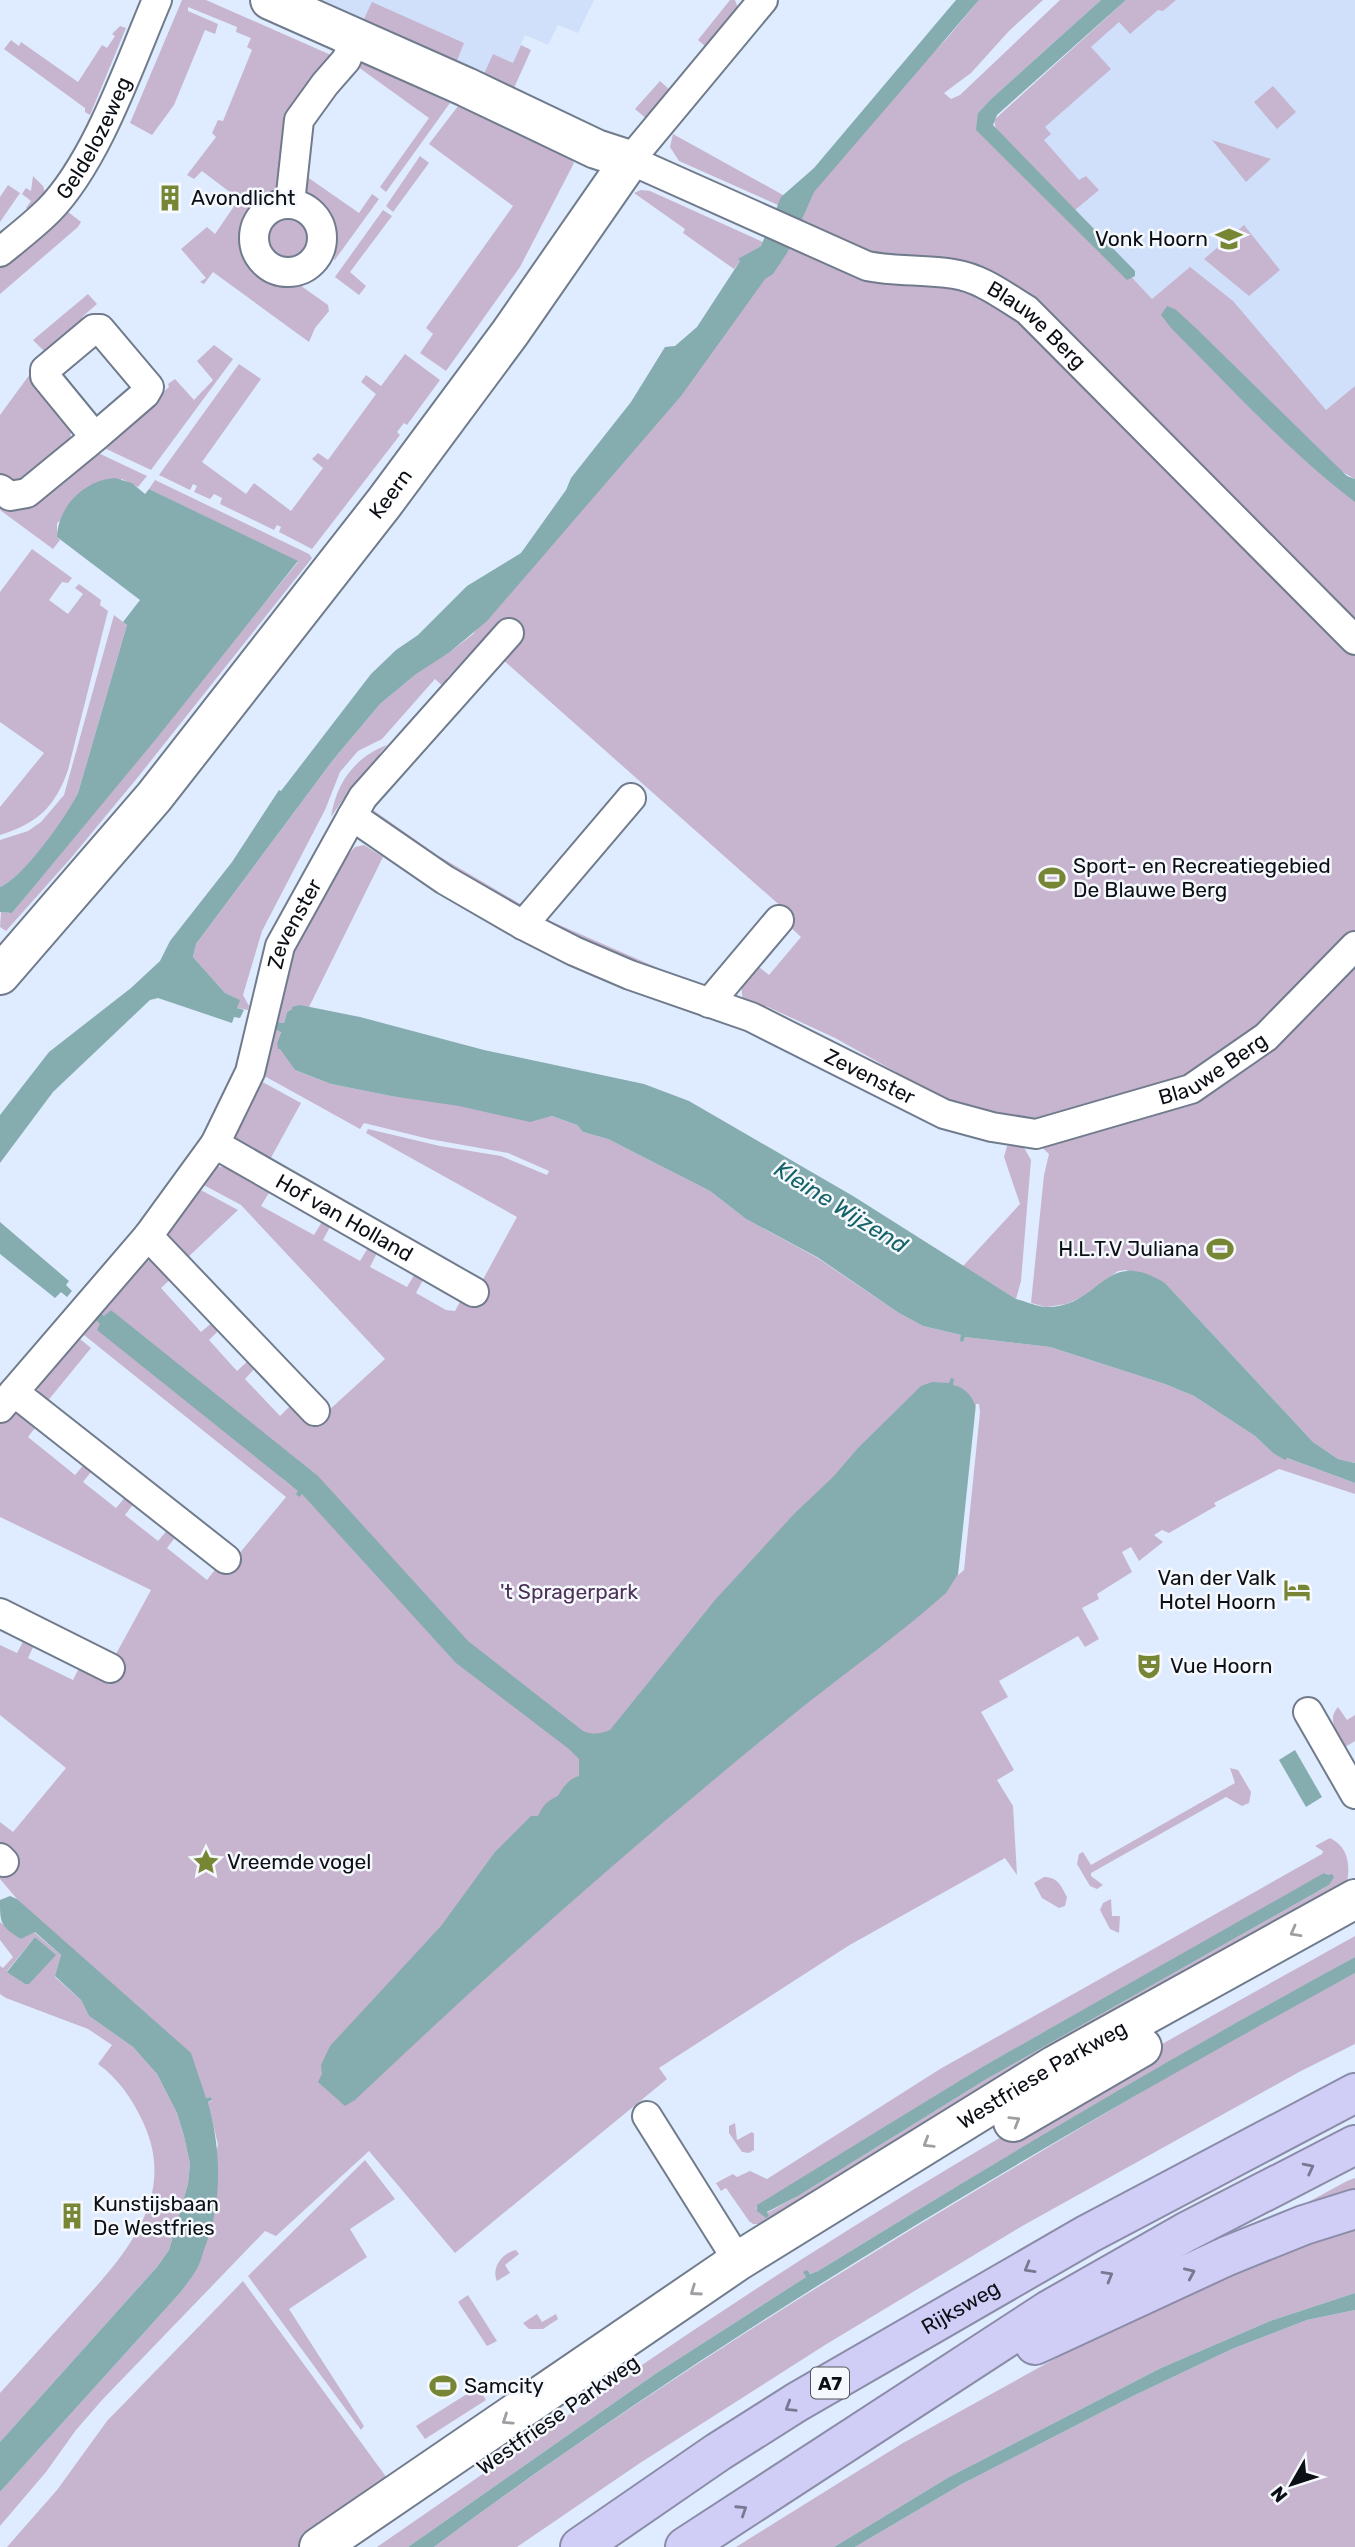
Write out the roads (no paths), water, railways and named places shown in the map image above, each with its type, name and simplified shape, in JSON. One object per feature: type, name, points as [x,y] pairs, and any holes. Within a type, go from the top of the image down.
[{"type":"highway","name":"A7","points":[[1088,2234],[1208,2143],[1355,2064]]},
{"type":"highway","name":"Rijksweg","points":[[580,2547],[718,2452],[797,2402],[1088,2234],[1355,2093]]},
{"type":"highway","points":[[685,2547],[1049,2310],[1186,2232],[1355,2145]]},
{"type":"highway","points":[[884,2416],[1227,2256],[1304,2225],[1355,2209]]},
{"type":"street","name":"Geldelozeweg","points":[[0,252],[50,209],[94,146],[157,0]]},
{"type":"street","points":[[270,0],[596,149],[630,160]]},
{"type":"street","name":"Keern","points":[[0,975],[154,797],[384,503],[510,334],[630,160],[763,0]]},
{"type":"street","points":[[290,203],[299,120],[346,60],[356,38]]},
{"type":"street","name":"Blauwe Berg","points":[[630,160],[867,266],[893,271],[918,270],[956,274],[987,285],[1027,310],[1355,640]]},
{"type":"street","points":[[0,489],[10,495],[27,493],[95,437]]},
{"type":"street","name":"Zevenster","points":[[215,1144],[250,1072],[280,946],[352,816],[363,797],[509,633]]},
{"type":"street","points":[[523,925],[631,798]]},
{"type":"street","name":"Zevenster","points":[[352,816],[445,880],[523,925],[630,975],[751,1017],[944,1114],[992,1127],[1036,1134]]},
{"type":"street","points":[[709,1003],[779,920]]},
{"type":"street","name":"Blauwe Berg","points":[[1036,1134],[1198,1085],[1266,1037],[1355,946]]},
{"type":"street","points":[[215,1144],[148,1236],[7,1400],[226,1559]]},
{"type":"street","name":"Hof van Holland","points":[[215,1144],[474,1292]]},
{"type":"street","points":[[148,1236],[315,1411]]},
{"type":"street","points":[[0,1613],[110,1668]]},
{"type":"street","points":[[1308,1712],[1355,1794]]},
{"type":"street","name":"Westfriese Parkweg","points":[[319,2547],[745,2272],[1055,2065],[1355,1899]]},
{"type":"street","name":"Westfriese Parkweg","points":[[364,2547],[745,2272],[909,2184],[1070,2088],[1355,1928]]},
{"type":"street","points":[[647,2116],[745,2272]]},
{"type":"water","points":[[956,0],[979,0],[814,192],[787,253],[773,274],[765,279],[681,396],[487,621],[380,704],[333,760],[196,944],[193,957],[225,993],[240,1000],[237,1008],[244,1010],[240,1018],[234,1017],[232,1023],[158,998],[150,1000],[53,1092],[0,1163],[0,1115],[49,1052],[131,988],[160,961],[170,941],[232,862],[279,790],[281,791],[371,674],[396,650],[418,635],[467,586],[521,553],[566,490],[571,478],[631,402],[665,347],[675,346],[697,327],[740,261],[738,259],[761,246],[781,197],[814,168]]},
{"type":"water","points":[[1101,0],[1126,0],[997,115],[993,125],[1135,271],[1135,276],[1127,280],[976,130],[978,113],[990,100]]},
{"type":"water","points":[[1167,306],[1175,309],[1198,330],[1347,476],[1355,479],[1355,502],[1283,440],[1171,328],[1161,315]]},
{"type":"water","points":[[115,478],[132,483],[145,494],[149,489],[298,561],[12,913],[0,912],[0,887],[32,859],[78,793],[127,625],[123,622],[140,600],[57,537],[62,515],[75,497],[93,484]]},
{"type":"water","name":"Kleine Wijzend","points":[[300,1005],[360,1017],[484,1050],[644,1084],[689,1101],[853,1196],[1016,1299],[1043,1307],[1065,1304],[1080,1298],[1115,1274],[1128,1271],[1145,1273],[1165,1283],[1313,1442],[1338,1459],[1355,1463],[1355,1483],[1287,1458],[1285,1460],[1255,1436],[1194,1396],[1165,1384],[1050,1347],[965,1337],[963,1342],[960,1341],[961,1335],[923,1326],[899,1313],[817,1257],[746,1219],[710,1191],[608,1139],[583,1132],[577,1125],[552,1116],[530,1122],[459,1106],[391,1096],[331,1084],[295,1070],[278,1049],[281,1032],[275,1029],[277,1022],[284,1023],[287,1012],[292,1007]]},
{"type":"water","points":[[0,1222],[69,1281],[66,1285],[72,1291],[67,1297],[61,1292],[55,1298],[0,1254]]},
{"type":"water","points":[[111,1310],[318,1476],[468,1641],[583,1731],[596,1734],[610,1730],[715,1600],[794,1514],[921,1386],[932,1382],[949,1383],[951,1378],[954,1379],[953,1385],[969,1394],[977,1412],[961,1569],[946,1593],[747,1752],[632,1849],[464,1998],[355,2100],[345,2106],[318,2082],[322,2074],[321,2065],[330,2046],[441,1926],[495,1852],[531,1816],[538,1816],[564,1786],[579,1776],[579,1759],[456,1663],[302,1494],[299,1497],[296,1494],[298,1491],[97,1330],[100,1324],[95,1319],[100,1313],[104,1316]]},
{"type":"water","points":[[1295,1750],[1322,1797],[1306,1807],[1279,1760]]},
{"type":"water","points":[[1324,1873],[1334,1877],[1329,1885],[985,2080],[798,2196],[767,2212],[769,2216],[766,2218],[757,2211],[757,2205],[982,2067]]},
{"type":"water","points":[[10,1896],[17,1899],[191,2053],[206,2098],[211,2097],[212,2100],[208,2102],[216,2138],[218,2175],[211,2229],[200,2263],[193,2275],[179,2294],[0,2492],[0,2442],[157,2267],[169,2250],[188,2184],[190,2164],[177,2113],[157,2074],[133,2047],[89,2016],[81,2000],[55,1976],[61,1955],[35,1932],[21,1939],[5,1927],[1,1919],[0,1900]]},
{"type":"water","points":[[35,1937],[56,1955],[29,1984],[25,1984],[7,1972]]},
{"type":"water","points":[[1355,1957],[1355,1973],[1001,2174],[769,2316],[544,2467],[434,2547],[408,2547],[658,2372],[806,2277],[803,2272],[807,2270],[810,2274],[818,2271],[1085,2110]]},
{"type":"water","points":[[1355,2293],[1355,2310],[1307,2320],[1232,2349],[1133,2396],[962,2484],[855,2547],[834,2547],[949,2477],[1161,2368],[1270,2321]]},
{"type":"place","name":"Avondlicht","points":[[170,198]]},
{"type":"place","name":"Vonk Hoorn","points":[[1229,239]]},
{"type":"place","name":"Sport- en Recreatiegebied De Blauwe Berg","points":[[1052,878]]},
{"type":"place","name":"H.L.T.V Juliana","points":[[1220,1249]]},
{"type":"place","name":"Van der Valk Hotel Hoorn","points":[[1297,1590]]},
{"type":"place","name":"Vue Hoorn","points":[[1149,1666]]},
{"type":"place","name":"Vreemde vogel","points":[[206,1862]]},
{"type":"place","name":"Kunstijsbaan De Westfries","points":[[72,2216]]},
{"type":"place","name":"Samcity","points":[[443,2386]]},
{"type":"park label","name":"'t Spragerpark","points":[[569,1592]]}]
